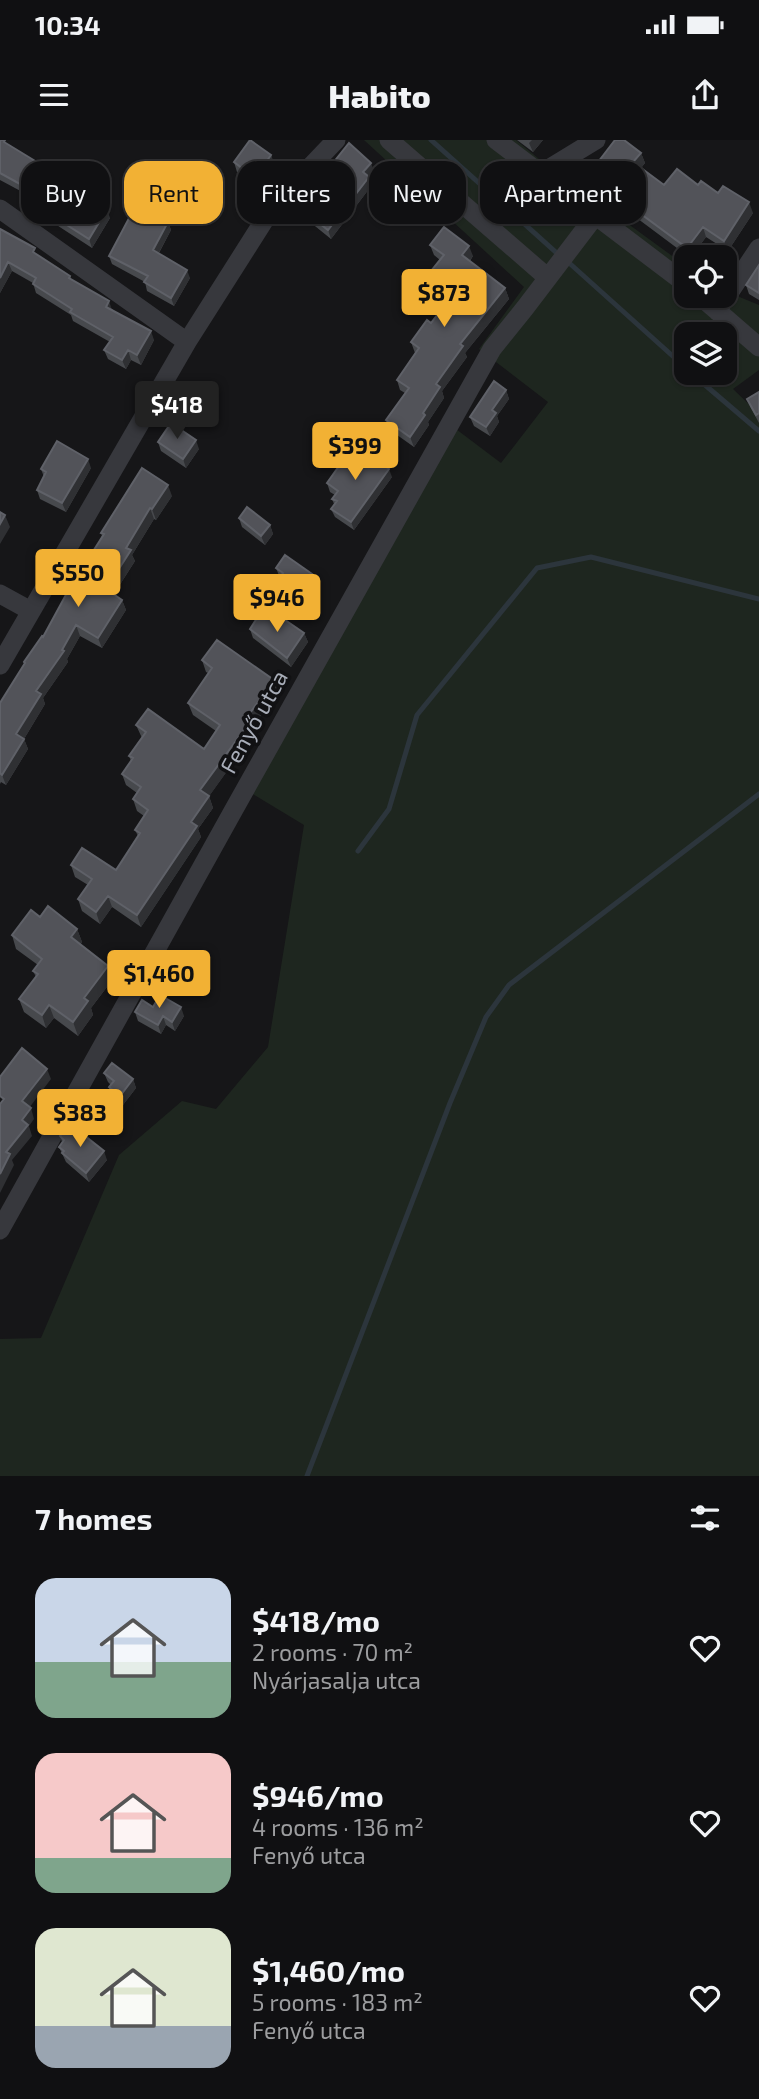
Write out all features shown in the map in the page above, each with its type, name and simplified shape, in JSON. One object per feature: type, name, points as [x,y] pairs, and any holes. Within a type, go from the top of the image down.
[{"type":"street","points":[[0,665],[187,342],[274,205],[336,140]]},
{"type":"street","points":[[389,140],[559,265]]},
{"type":"street","points":[[496,140],[523,161]]},
{"type":"street","points":[[561,161],[596,140]]},
{"type":"street","points":[[0,209],[187,342]]},
{"type":"street","name":"Fenyő utca","points":[[0,1230],[319,653],[492,349],[589,224]]},
{"type":"street","points":[[606,224],[674,275]]},
{"type":"street","points":[[717,311],[759,248]]},
{"type":"street","points":[[714,308],[759,347]]},
{"type":"street","points":[[0,594],[31,611]]},
{"type":"shaded area","points":[[364,140],[516,140],[542,161],[480,161],[480,224],[628,224],[674,257],[674,308],[737,308],[737,296],[759,305],[759,370],[733,389],[759,414],[759,1476],[0,1476],[0,1339],[41,1338],[119,1155],[182,1101],[216,1109],[268,1047],[304,825],[238,785],[444,420],[501,463],[548,402],[479,349],[524,287],[455,224],[466,224],[466,161],[387,161]]},
{"type":"building","points":[[0,140],[5,140],[4,142],[35,161],[21,161],[21,185],[0,173]]},
{"type":"building","points":[[250,140],[271,155],[267,161],[237,161],[237,164],[234,162]]},
{"type":"building","points":[[615,140],[624,140],[641,153],[634,161],[599,161]]},
{"type":"building","points":[[349,143],[369,161],[363,172],[369,177],[355,195],[355,161],[335,161]]},
{"type":"building","points":[[677,169],[698,185],[701,181],[718,193],[723,186],[749,202],[724,241],[703,227],[689,245],[683,245],[646,218],[646,172],[664,185]]},
{"type":"building","points":[[65,224],[98,224],[89,239]]},
{"type":"building","points":[[126,224],[167,224],[153,250],[187,270],[171,298],[144,282],[148,276],[109,256]]},
{"type":"building","points":[[320,224],[333,224],[328,230]]},
{"type":"building","points":[[444,227],[469,246],[462,255],[505,288],[460,344],[463,346],[436,384],[440,387],[410,437],[386,420],[409,388],[397,380],[419,348],[411,342],[427,320],[431,323],[450,298],[443,292],[449,285],[431,271],[444,255],[430,245]]},
{"type":"building","points":[[0,229],[35,248],[33,252],[70,276],[69,278],[109,301],[106,307],[151,331],[137,355],[128,350],[122,360],[104,350],[113,337],[70,312],[72,309],[33,284],[36,278],[8,262],[0,278]]},
{"type":"building","points":[[759,265],[759,293],[746,285]]},
{"type":"building","points":[[494,381],[506,390],[492,410],[496,413],[486,427],[470,417]]},
{"type":"building","points":[[759,392],[759,413],[756,415],[747,399]]},
{"type":"building","points":[[171,423],[196,440],[183,459],[158,442]]},
{"type":"building","points":[[57,441],[88,459],[62,503],[37,490],[46,472],[41,469]]},
{"type":"building","points":[[354,445],[389,469],[351,522],[331,509],[337,501],[332,499],[338,491],[327,483]]},
{"type":"building","points":[[142,468],[168,485],[152,509],[150,508],[126,548],[131,550],[106,589],[122,600],[98,638],[76,625],[62,650],[64,651],[36,691],[41,694],[16,734],[24,739],[2,775],[0,703],[24,662],[43,637],[104,534],[101,533]]},
{"type":"building","points":[[247,507],[270,525],[261,536],[239,518]]},
{"type":"building","points":[[285,555],[312,574],[295,597],[284,589],[287,585],[278,580],[283,573],[276,568]]},
{"type":"building","points":[[267,613],[280,621],[282,618],[304,633],[287,658],[250,629],[259,615],[263,618]]},
{"type":"building","points":[[217,640],[274,680],[245,720],[249,723],[200,790],[209,796],[191,822],[197,826],[137,915],[108,896],[96,912],[78,899],[92,879],[71,865],[82,848],[116,870],[140,833],[135,830],[148,810],[133,799],[141,787],[122,774],[133,758],[129,756],[146,732],[136,725],[148,709],[204,749],[220,725],[188,703],[212,668],[202,660]]},
{"type":"building","points":[[48,906],[77,929],[71,937],[108,966],[84,998],[88,1001],[73,1022],[49,1005],[42,1015],[19,999],[38,974],[33,971],[42,959],[12,935],[31,910],[40,917]]},
{"type":"building","points":[[160,995],[181,1007],[172,1022],[163,1016],[158,1025],[135,1012],[142,1000],[153,1007]]},
{"type":"building","points":[[22,1048],[47,1069],[22,1101],[31,1108],[22,1120],[28,1125],[6,1152],[10,1154],[0,1174],[0,1104],[4,1099],[0,1096],[0,1077]]},
{"type":"building","points":[[112,1063],[133,1079],[120,1096],[109,1087],[114,1081],[104,1073]]},
{"type":"building","points":[[70,1124],[104,1151],[86,1173],[62,1153],[64,1151],[59,1147],[64,1140],[60,1136]]},
{"type":"waterway","points":[[431,140],[559,255]]},
{"type":"waterway","points":[[567,261],[674,357]]},
{"type":"waterway","points":[[705,385],[759,431]]},
{"type":"waterway","points":[[358,851],[389,809],[417,715],[537,568],[591,557],[759,599]]},
{"type":"waterway","points":[[307,1476],[450,1103],[486,1017],[509,985],[759,794]]}]
